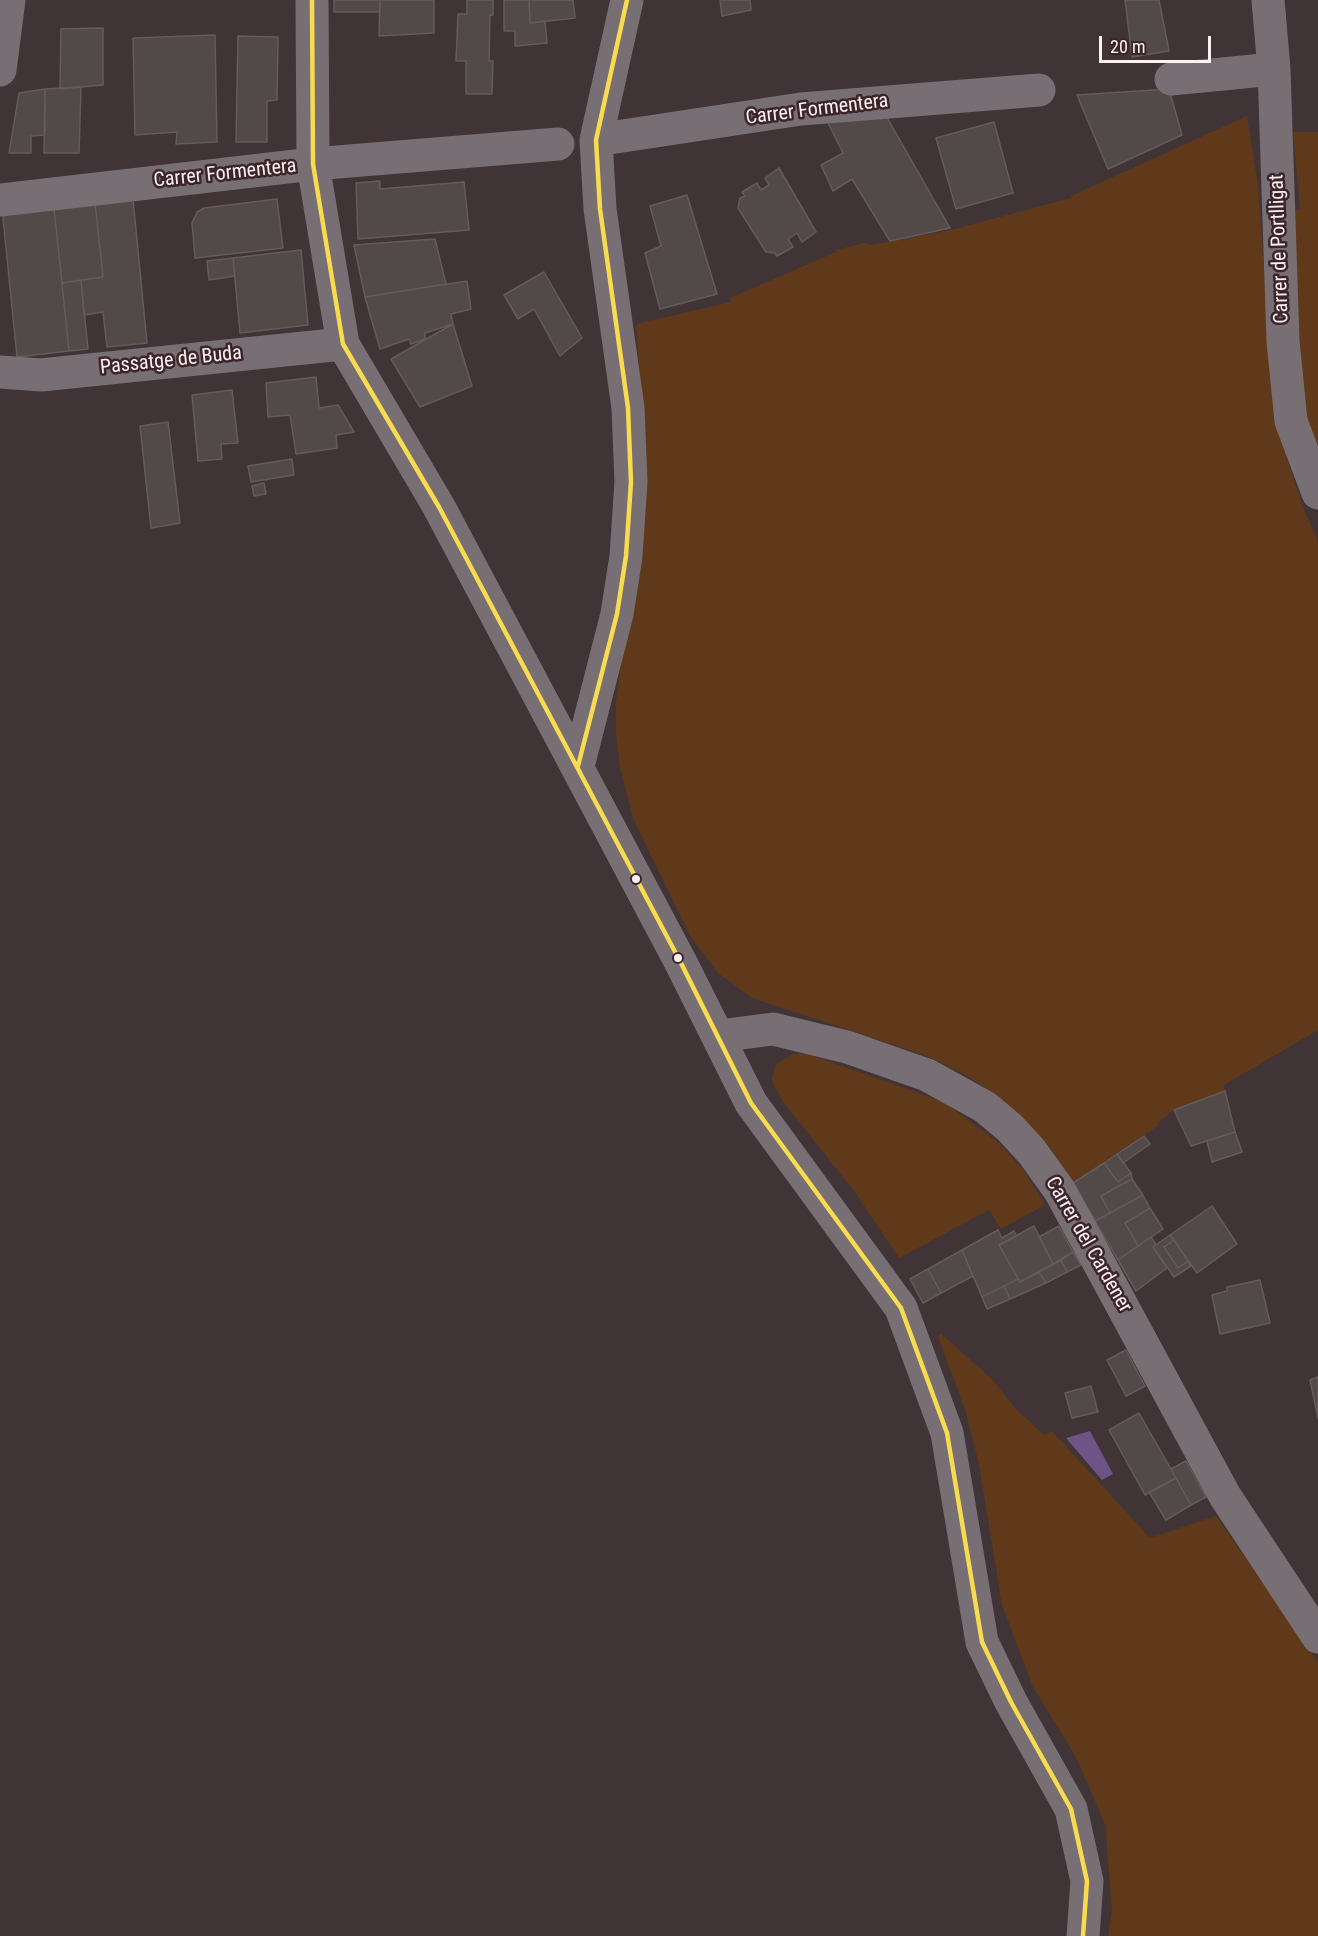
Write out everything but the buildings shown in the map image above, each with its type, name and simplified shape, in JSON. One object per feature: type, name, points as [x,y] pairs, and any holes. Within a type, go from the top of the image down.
[{"type":"street","points":[[0,70],[9,0]]},
{"type":"street","points":[[312,0],[313,164],[343,344],[424,480],[578,766],[719,1036],[751,1103],[901,1308],[947,1433],[982,1642],[1011,1702],[1071,1809],[1087,1881],[1083,1936]]},
{"type":"street","points":[[578,766],[617,614],[626,556],[631,482],[628,408],[600,209],[596,140],[627,0]]},
{"type":"street","name":"Carrer de Portlligat","points":[[1268,0],[1274,69],[1283,341],[1291,421],[1318,493]]},
{"type":"street","points":[[1171,79],[1274,69]]},
{"type":"street","name":"Carrer Formentera","points":[[596,140],[801,109],[1039,90]]},
{"type":"street","name":"Carrer Formentera","points":[[0,200],[313,164],[558,144]]},
{"type":"street","name":"Passatge de Buda","points":[[0,372],[41,375],[343,344]]},
{"type":"street","name":"Carrer del Cardener","points":[[719,1036],[773,1029],[847,1047],[927,1075],[985,1107],[1010,1128],[1032,1152],[1060,1191],[1226,1496],[1318,1637]]},
{"type":"shaded area","points":[[1247,116],[1258,185],[1269,339],[1282,443],[1303,508],[1318,541],[1318,1030],[1224,1085],[1225,1091],[1174,1110],[1158,1123],[1159,1125],[1073,1183],[994,1093],[960,1072],[924,1055],[752,998],[718,973],[690,936],[633,818],[620,767],[616,734],[616,703],[622,657],[642,405],[636,324],[731,302],[730,298],[836,252],[836,250],[864,243],[871,245],[951,230],[1071,198],[1071,196]]},
{"type":"shaded area","points":[[1293,132],[1318,132],[1318,453],[1300,400],[1290,209],[1300,210]]},
{"type":"shaded area","points":[[793,1054],[808,1054],[944,1102],[999,1143],[1025,1172],[1045,1205],[1001,1229],[989,1210],[899,1258],[854,1191],[784,1103],[774,1086],[772,1078],[776,1064]]},
{"type":"shaded area","points":[[941,1334],[992,1379],[1015,1408],[1044,1435],[1052,1431],[1150,1538],[1216,1516],[1318,1662],[1318,1936],[1108,1936],[1112,1911],[1105,1824],[1076,1757],[1033,1687],[1002,1605],[979,1464],[965,1409],[938,1337]]},
{"type":"shaded area","points":[[1090,1431],[1113,1474],[1102,1480],[1066,1438]]},
{"type":"transit line","points":[[312,0],[313,164],[343,344],[439,507],[681,963],[751,1103],[901,1308],[947,1433],[982,1642],[1011,1702],[1071,1809],[1087,1881],[1083,1936]]},
{"type":"transit line","points":[[578,766],[617,614],[626,556],[631,482],[628,408],[600,209],[596,140],[627,0]]}]
